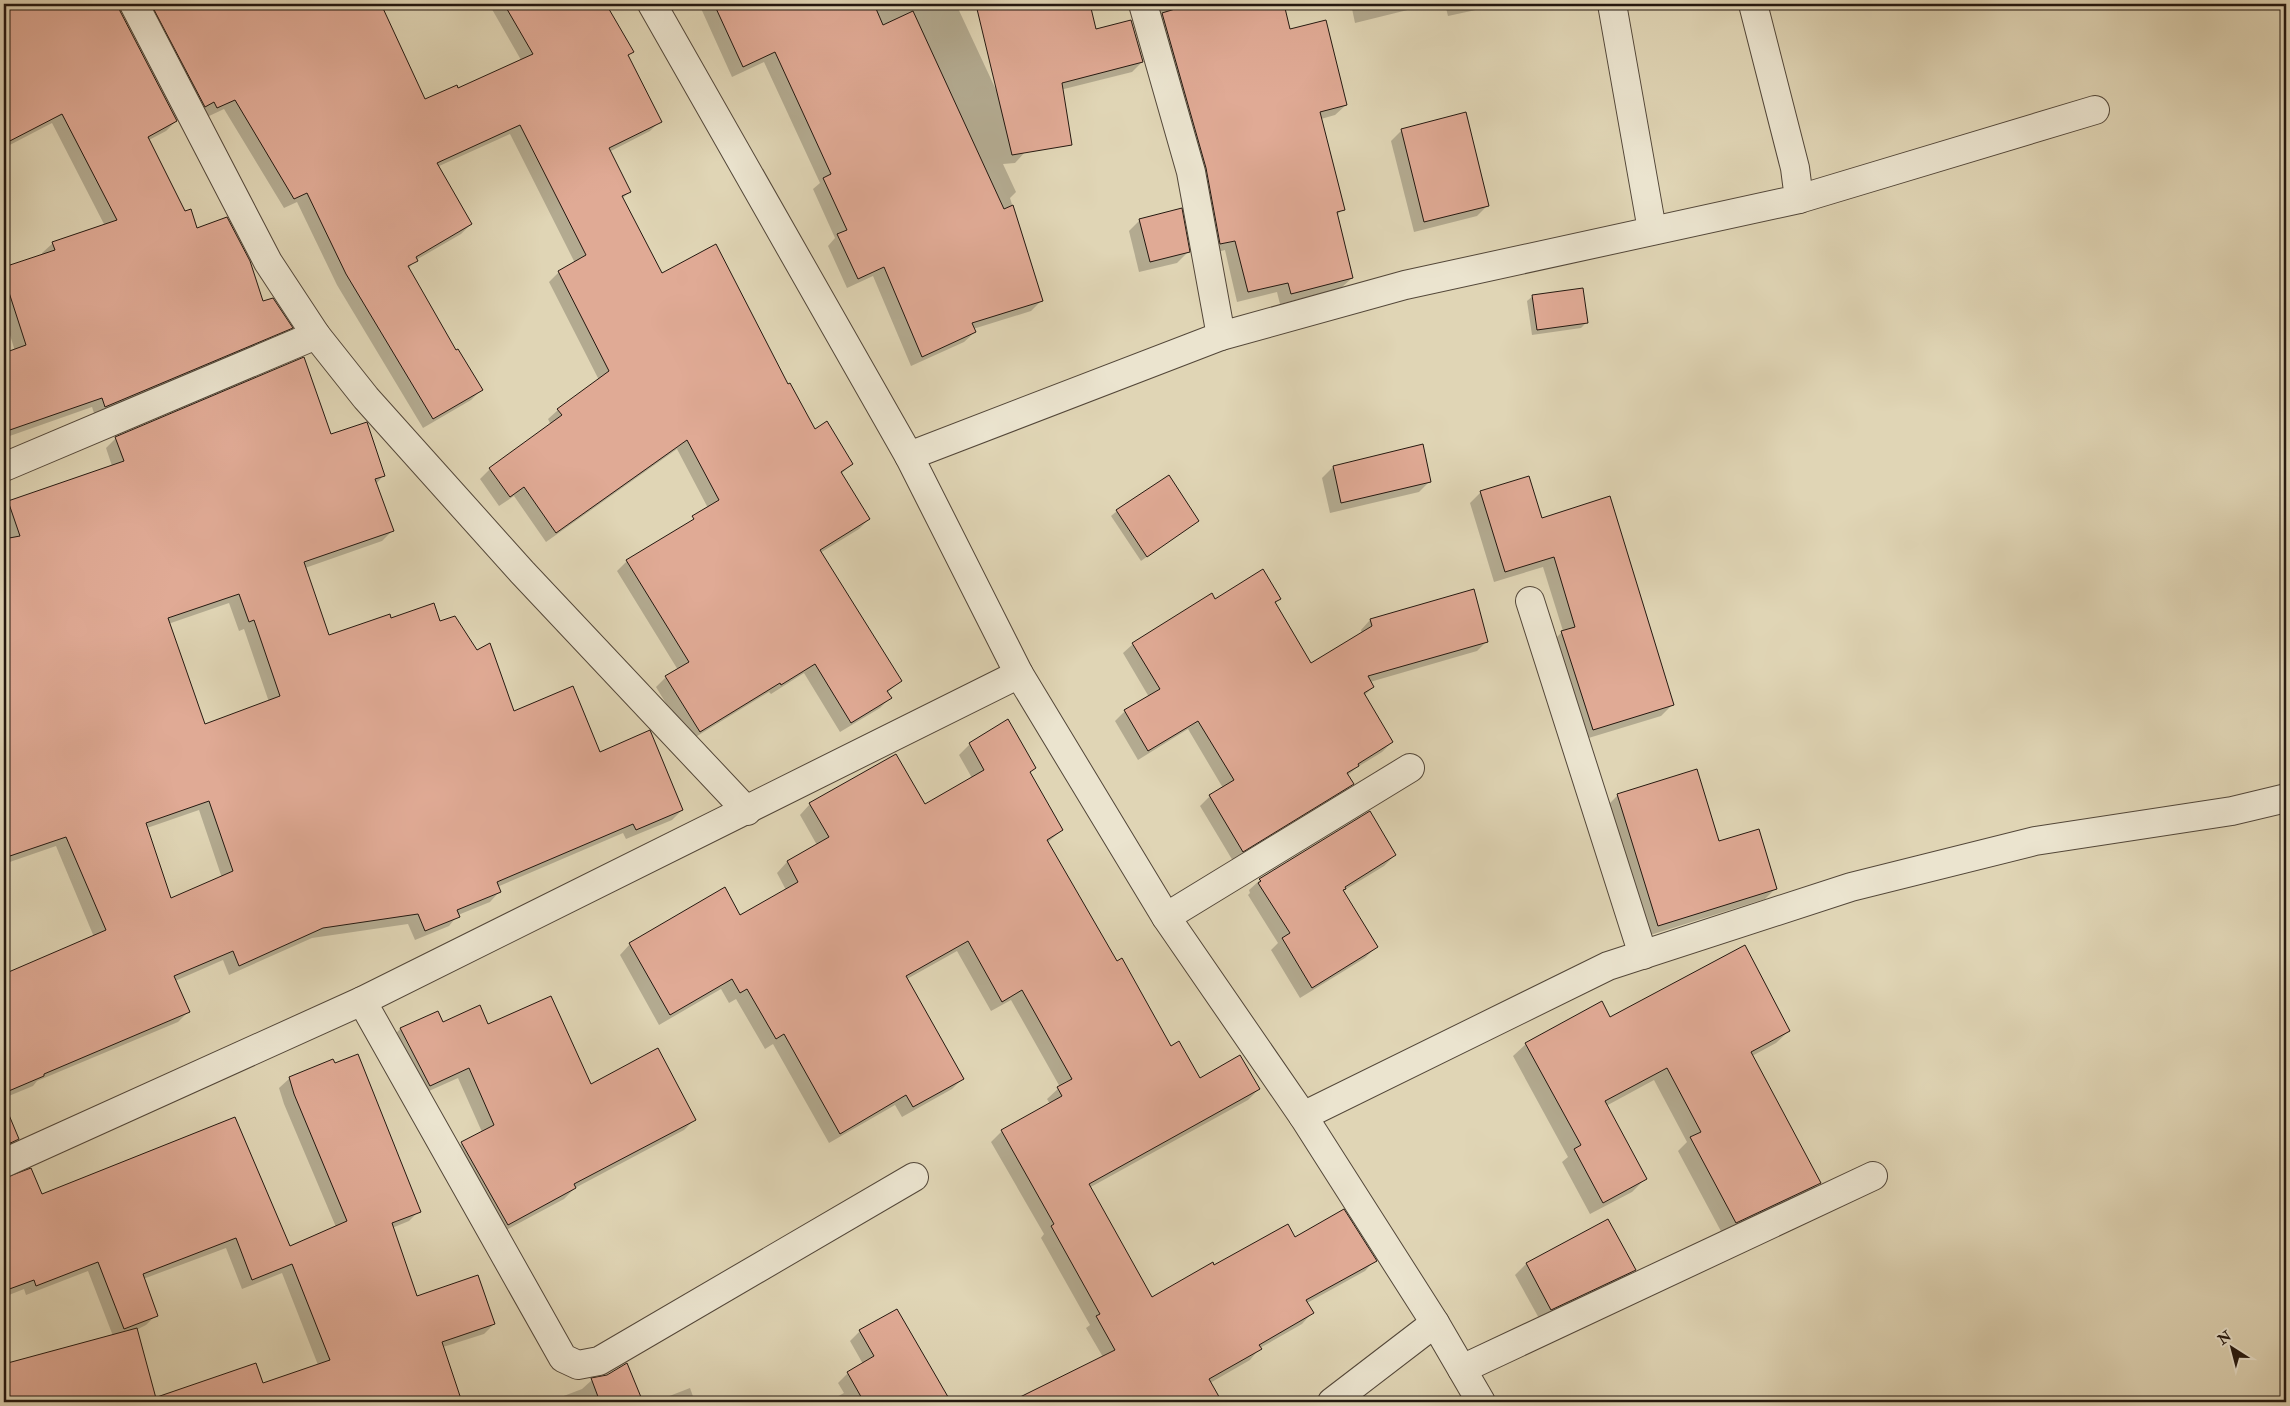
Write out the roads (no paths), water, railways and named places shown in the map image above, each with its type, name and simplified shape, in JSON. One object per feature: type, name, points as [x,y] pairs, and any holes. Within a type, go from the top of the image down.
[{"type":"street","points":[[134,4],[268,262],[316,335],[366,398],[522,572],[747,811]]},
{"type":"street","points":[[652,4],[909,456],[1019,674],[1166,917],[1303,1116],[1435,1323],[1481,1402]]},
{"type":"street","points":[[1143,4],[1191,172],[1221,336]]},
{"type":"street","points":[[1612,4],[1652,230]]},
{"type":"street","points":[[1753,4],[1795,168],[1799,199]]},
{"type":"street","points":[[909,456],[1221,336],[1405,285],[1799,199],[2096,110]]},
{"type":"street","points":[[4,467],[316,335]]},
{"type":"street","points":[[1530,601],[1643,955]]},
{"type":"street","points":[[4,1163],[362,1001],[1019,674]]},
{"type":"street","points":[[1166,917],[1410,768]]},
{"type":"street","points":[[1303,1116],[1608,966],[1851,887],[2035,841],[2232,811],[2286,798]]},
{"type":"street","points":[[362,1001],[563,1358],[578,1365],[599,1360],[914,1178]]},
{"type":"street","points":[[1462,1369],[1873,1176]]},
{"type":"street","points":[[1332,1402],[1435,1323]]}]
